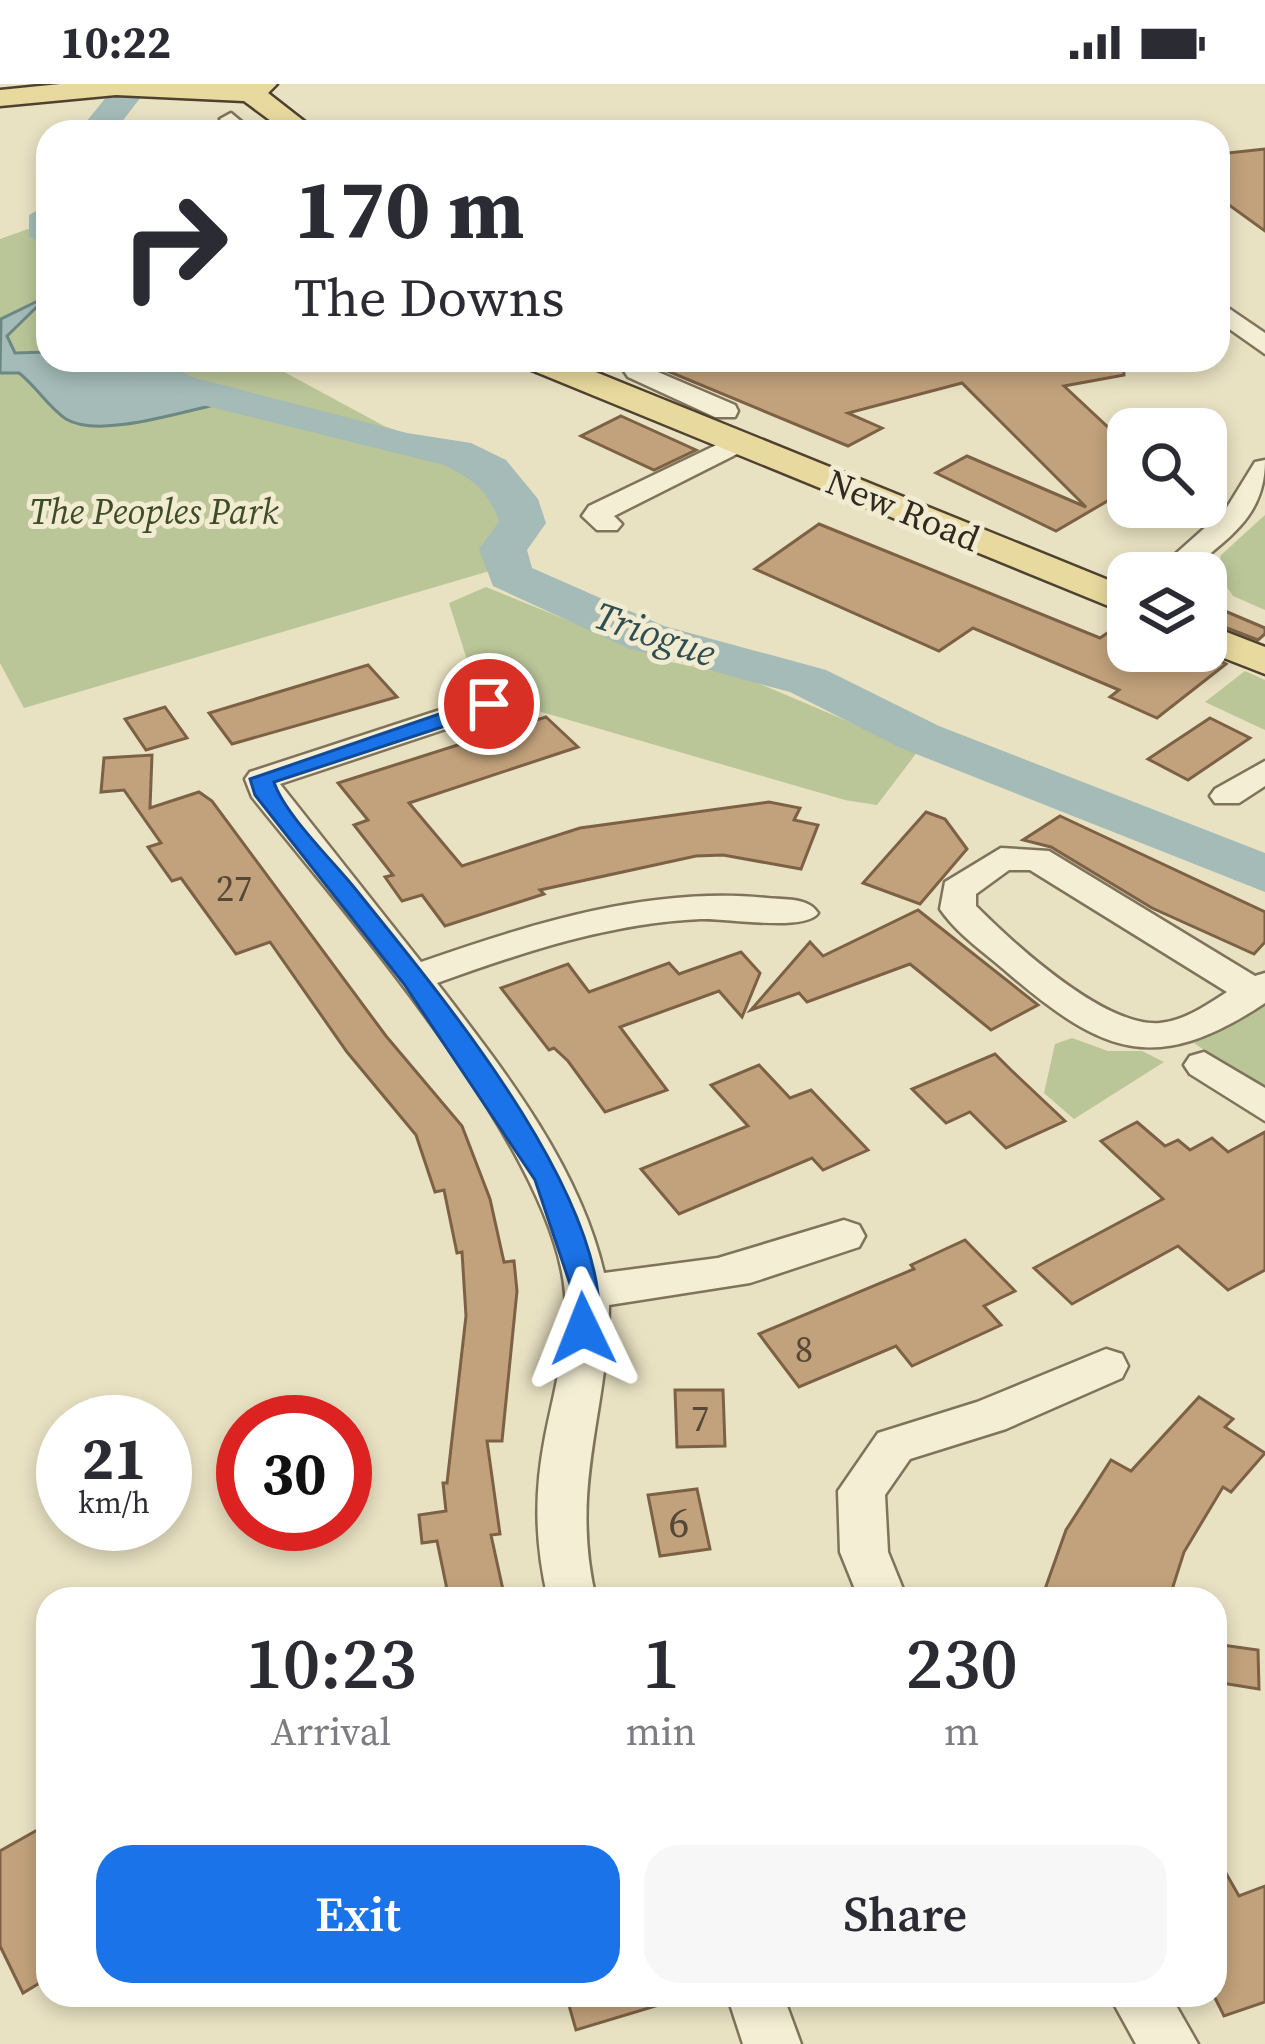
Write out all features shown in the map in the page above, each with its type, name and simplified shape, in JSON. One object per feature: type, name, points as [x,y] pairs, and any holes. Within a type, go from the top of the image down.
[{"type":"main road","points":[[0,98],[116,87],[256,88],[291,120]]},
{"type":"main road","name":"New Road","points":[[579,372],[730,428],[1107,592]]},
{"type":"main road","points":[[1227,645],[1265,662]]},
{"type":"street","points":[[1230,319],[1265,346]]},
{"type":"street","points":[[639,372],[674,409]]},
{"type":"street","points":[[607,524],[596,516],[599,512],[730,428]]},
{"type":"street","points":[[1193,552],[1237,514],[1265,468]]},
{"type":"street","points":[[489,704],[262,779],[264,790],[413,978],[549,1178],[587,1290],[559,1529],[570,1587]]},
{"type":"street","points":[[1227,796],[1265,771]]},
{"type":"street","points":[[1000,859],[1037,859],[1259,989],[1187,1030],[1153,1037],[1111,1030],[974,924],[958,909],[958,890],[1000,859]]},
{"type":"street","points":[[413,978],[508,944],[617,915],[707,906],[800,913]]},
{"type":"street","points":[[1204,1065],[1265,1106]]},
{"type":"street","points":[[587,1290],[710,1278],[783,1261],[844,1236]]},
{"type":"street","points":[[878,1587],[864,1552],[860,1507],[872,1468],[894,1445],[990,1416],[1106,1366]]},
{"type":"street","points":[[759,2007],[772,2044]]},
{"type":"street","points":[[1145,2007],[1168,2044]]},
{"type":"green space","name":"The Peoples Park","points":[[36,226],[36,372],[284,372],[384,426],[497,468],[534,503],[533,529],[520,562],[24,708],[0,663],[0,239]]},
{"type":"green space","points":[[1265,515],[1265,610],[1233,596],[1227,587],[1224,552]]},
{"type":"green space","points":[[486,587],[671,662],[746,678],[918,751],[877,805],[845,800],[493,698],[475,685],[449,603]]},
{"type":"green space","points":[[1245,671],[1265,680],[1265,730],[1205,702]]},
{"type":"green space","points":[[1265,997],[1265,1092],[1194,1043]]},
{"type":"green space","points":[[1072,1038],[1108,1051],[1142,1051],[1164,1062],[1074,1119],[1044,1093],[1055,1044]]},
{"type":"water","points":[[36,302],[36,308],[7,336],[15,353],[36,352],[36,372],[153,372],[177,386],[242,399],[151,420],[82,425],[66,419],[19,373],[0,373],[1,319]]},
{"type":"building","points":[[1265,149],[1265,231],[1230,206],[1230,153]]},
{"type":"building","points":[[670,372],[1124,372],[1064,386],[1107,426],[1107,501],[1056,531],[936,473],[967,456],[1086,507],[962,383],[848,413],[882,428],[848,446]]},
{"type":"building","points":[[621,416],[696,450],[654,470],[581,436]]},
{"type":"building","points":[[819,524],[1100,638],[1107,633],[1107,672],[1216,672],[1157,718],[1110,697],[1119,690],[973,628],[939,651],[755,569]]},
{"type":"building","points":[[1227,612],[1265,628],[1258,640],[1227,628]]},
{"type":"building","points":[[368,665],[397,697],[232,744],[209,713]]},
{"type":"building","points":[[165,707],[187,738],[146,750],[125,719]]},
{"type":"building","points":[[546,717],[578,747],[409,803],[462,866],[580,828],[769,802],[800,808],[794,820],[818,825],[801,869],[723,855],[696,856],[540,890],[544,894],[445,926],[422,895],[402,901],[385,877],[393,875],[354,825],[368,820],[338,783]]},
{"type":"building","points":[[1210,718],[1250,738],[1188,780],[1148,759]]},
{"type":"building","points":[[152,755],[150,808],[199,792],[212,801],[386,1036],[462,1126],[490,1199],[504,1262],[514,1261],[517,1291],[502,1441],[487,1441],[500,1534],[491,1535],[502,1587],[447,1587],[437,1541],[422,1543],[419,1515],[446,1511],[443,1483],[447,1483],[466,1316],[462,1252],[457,1253],[444,1190],[435,1192],[416,1135],[347,1052],[270,942],[236,954],[181,878],[172,881],[148,847],[161,843],[124,790],[101,792],[104,758]]},
{"type":"building","points":[[926,812],[945,819],[967,849],[920,904],[863,883]]},
{"type":"building","points":[[1060,816],[1265,912],[1265,942],[1254,954],[1152,908],[1051,847],[1023,840]]},
{"type":"building","points":[[918,910],[1038,1005],[991,1030],[910,964],[807,1002],[799,993],[751,1010],[810,942],[823,956]]},
{"type":"building","points":[[741,952],[760,973],[742,1017],[719,991],[620,1027],[667,1090],[605,1112],[568,1061],[554,1048],[549,1050],[501,988],[568,964],[589,992],[669,963],[679,974]]},
{"type":"building","points":[[995,1054],[1065,1121],[1006,1148],[970,1112],[946,1123],[912,1089]]},
{"type":"building","points":[[759,1065],[790,1098],[811,1090],[868,1150],[823,1170],[812,1158],[679,1214],[641,1169],[748,1126],[711,1085]]},
{"type":"building","points":[[1137,1122],[1165,1146],[1178,1140],[1190,1150],[1212,1138],[1228,1152],[1265,1132],[1265,1270],[1228,1290],[1178,1246],[1072,1304],[1034,1268],[1163,1199],[1101,1141]]},
{"type":"building","points":[[965,1240],[1015,1291],[984,1306],[1001,1325],[912,1366],[896,1346],[799,1387],[759,1334],[914,1269],[911,1265]]},
{"type":"building","points":[[675,1390],[723,1390],[725,1446],[677,1447]]},
{"type":"building","points":[[1199,1397],[1233,1419],[1225,1427],[1265,1453],[1231,1492],[1223,1487],[1184,1552],[1173,1587],[1046,1587],[1066,1530],[1111,1460],[1131,1471]]},
{"type":"building","points":[[697,1489],[710,1549],[660,1556],[648,1495]]},
{"type":"building","points":[[1227,1646],[1258,1650],[1259,1689],[1227,1684]]},
{"type":"building","points":[[36,1831],[36,1985],[23,1993],[0,1946],[0,1851]]},
{"type":"building","points":[[1227,1875],[1239,1896],[1265,1886],[1265,2002],[1224,2016],[1220,2007],[1227,2007]]},
{"type":"building","points":[[569,2007],[652,2007],[576,2030]]},
{"type":"waterway","name":"Triogue","points":[[106,120],[124,97]]},
{"type":"waterway","name":"Triogue","points":[[153,372],[177,386],[405,446],[455,453],[490,470],[515,499],[523,523],[503,549],[510,576],[646,637],[808,681],[920,737],[1071,793],[1265,874]]},
{"type":"route","points":[[489,704],[262,779],[264,790],[413,978],[549,1178],[572,1233],[587,1290],[583,1329]]}]
